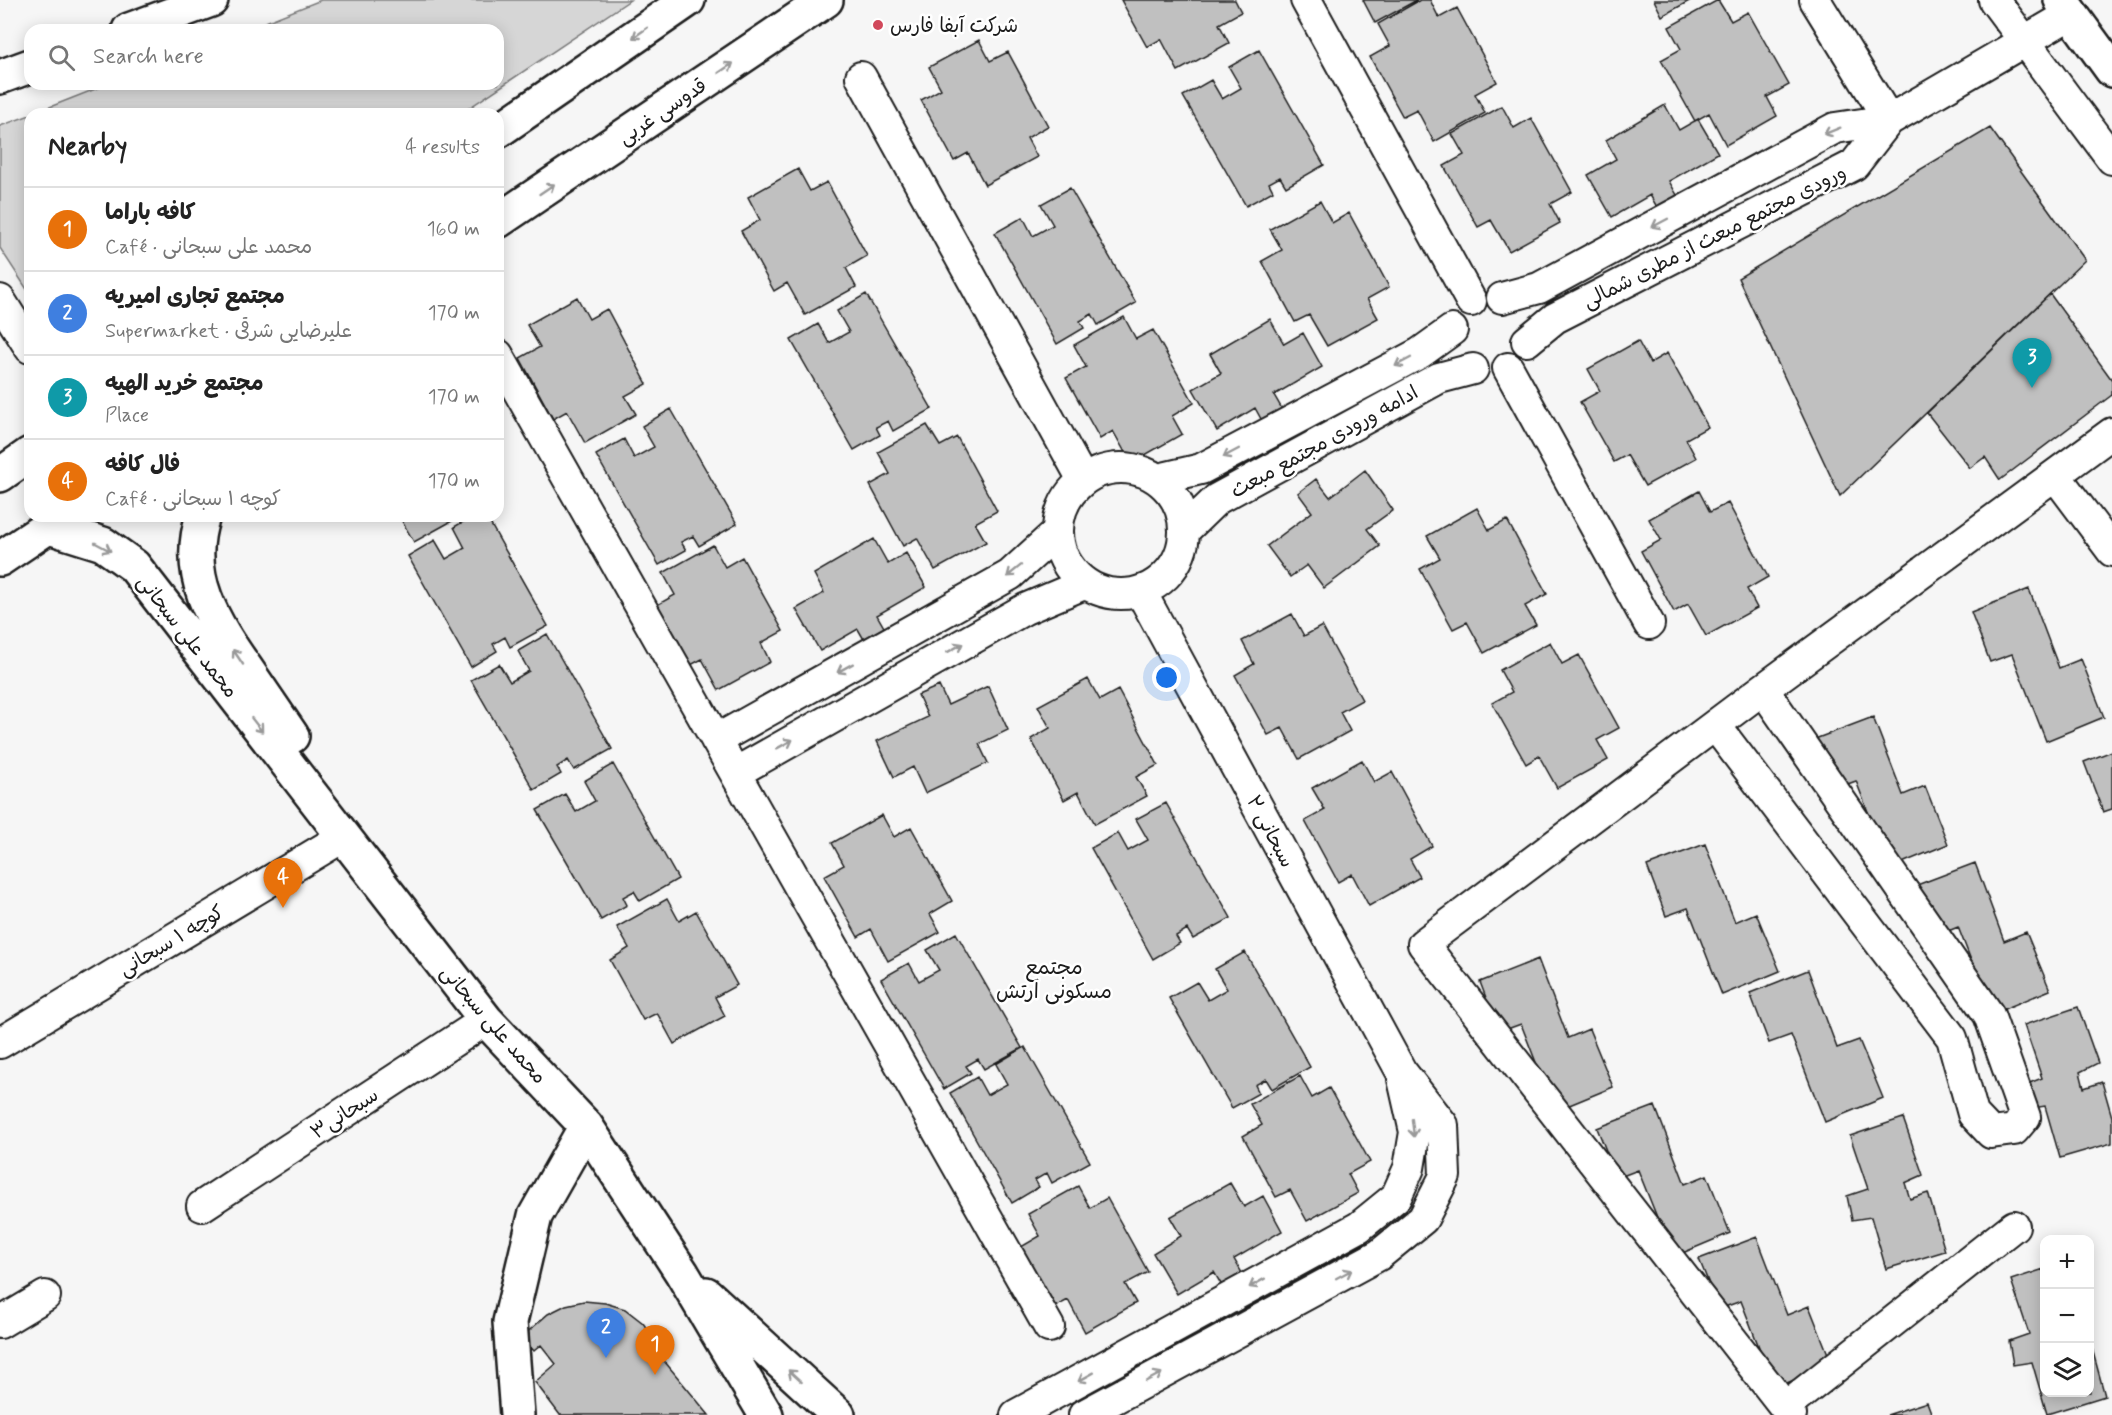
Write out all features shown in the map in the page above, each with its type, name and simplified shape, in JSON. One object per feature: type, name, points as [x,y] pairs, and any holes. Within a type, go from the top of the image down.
[{"type":"street","points":[[504,127],[688,0]]},
{"type":"street","name":"قدوسی غربی","points":[[504,217],[826,0]]},
{"type":"street","points":[[1306,0],[1471,301]]},
{"type":"street","points":[[1815,0],[1889,120]]},
{"type":"street","points":[[1994,0],[2112,159]]},
{"type":"street","points":[[144,24],[198,2]]},
{"type":"street","points":[[1502,298],[1519,310],[1524,319],[1527,329],[1524,352],[1508,368],[1497,372],[1473,369],[1456,353],[1452,342],[1455,318],[1471,301],[1481,297],[1502,298],[1539,288],[1835,128],[1889,120],[2024,41],[2066,7],[2112,70]]},
{"type":"street","points":[[0,77],[24,68]]},
{"type":"street","points":[[861,77],[1083,480]]},
{"type":"street","name":"ورودی مجتمع مبعث از مطری شمالی","points":[[1527,340],[1555,318],[1854,165],[1889,120]]},
{"type":"street","points":[[1712,195],[1729,228]]},
{"type":"street","points":[[0,300],[24,338]]},
{"type":"street","points":[[1158,479],[1201,469],[1420,353],[1452,330]]},
{"type":"street","points":[[504,366],[1049,1327]]},
{"type":"street","points":[[1508,368],[1649,624]]},
{"type":"street","name":"ادامه ورودی مجتمع مبعث","points":[[1184,531],[1217,499],[1439,378],[1473,369]]},
{"type":"street","points":[[2014,1226],[1788,1411],[1423,944],[1762,689],[2112,433]]},
{"type":"street","points":[[0,475],[24,458]]},
{"type":"street","points":[[1120,467],[1140,470],[1158,479],[1172,493],[1182,511],[1184,531],[1182,551],[1173,569],[1159,583],[1142,592],[1122,595],[1102,593],[1084,584],[1070,570],[1061,552],[1057,532],[1060,512],[1069,495],[1083,480],[1101,471],[1120,467]]},
{"type":"street","points":[[2055,475],[2112,551]]},
{"type":"street","points":[[0,559],[56,522]]},
{"type":"street","name":"محمد علی سبحانی","points":[[59,522],[103,544],[134,566],[486,1020],[586,1126],[682,1273],[766,1415]]},
{"type":"street","name":"محمد علی سبحانی","points":[[201,522],[196,567],[205,601],[220,632],[302,750],[300,780]]},
{"type":"street","points":[[716,740],[1010,575],[1057,532]]},
{"type":"street","points":[[735,773],[1025,609],[1084,584]]},
{"type":"street","name":"سبحانی ۲","points":[[1142,592],[1401,1071]]},
{"type":"street","points":[[1715,725],[1952,1038],[1973,1114],[1991,1133],[2014,1130],[2025,1117],[1989,1015],[1762,689]]},
{"type":"street","name":"کوچه ۱ سبحانی","points":[[0,1043],[343,837]]},
{"type":"street","name":"سبحانی۳","points":[[202,1206],[486,1020]]},
{"type":"street","points":[[1016,1415],[1359,1227],[1396,1197],[1409,1168],[1415,1132],[1401,1071]]},
{"type":"street","points":[[1084,1415],[1379,1255],[1423,1219],[1445,1176],[1443,1125],[1401,1071]]},
{"type":"street","points":[[517,1415],[510,1322],[535,1216],[586,1126]]},
{"type":"street","points":[[1298,1261],[1314,1290]]},
{"type":"street","name":"محمد علی سبحانی","points":[[682,1273],[838,1415]]},
{"type":"street","points":[[0,1323],[45,1296]]},
{"type":"shaded area","points":[[321,0],[630,0],[504,84],[504,24],[260,24]]},
{"type":"shaded area","points":[[93,90],[496,90],[469,108],[47,108]]},
{"type":"shaded area","points":[[24,117],[24,285],[0,248],[0,126]]},
{"type":"building","points":[[1121,0],[1235,0],[1241,12],[1219,24],[1229,43],[1178,71],[1161,39],[1147,47]]},
{"type":"building","points":[[1363,0],[1417,0],[1375,23]]},
{"type":"building","points":[[1420,0],[1430,0],[1439,18],[1457,8],[1497,82],[1475,94],[1485,113],[1434,142],[1417,110],[1403,117],[1370,57],[1390,46],[1378,24]]},
{"type":"building","points":[[1654,0],[1691,0],[1662,16]]},
{"type":"building","points":[[1718,0],[1731,21],[1748,12],[1789,85],[1767,97],[1777,116],[1726,145],[1709,113],[1695,121],[1661,60],[1681,49],[1669,27]]},
{"type":"building","points":[[979,40],[990,61],[1008,52],[1048,126],[1027,138],[1037,157],[985,185],[968,153],[954,161],[921,100],[941,89],[929,67]]},
{"type":"building","points":[[1259,50],[1324,165],[1286,187],[1280,177],[1269,183],[1273,191],[1246,206],[1183,96],[1211,80],[1222,99],[1241,88],[1229,67]]},
{"type":"building","points":[[1665,105],[1679,130],[1698,119],[1718,153],[1669,181],[1681,202],[1661,214],[1650,195],[1612,217],[1588,175],[1616,159],[1606,140]]},
{"type":"building","points":[[1502,106],[1514,128],[1531,118],[1572,192],[1550,204],[1560,223],[1509,251],[1491,220],[1478,227],[1444,166],[1464,155],[1452,134]]},
{"type":"building","points":[[1990,128],[2085,260],[1840,496],[1738,278]]},
{"type":"building","points":[[798,169],[810,191],[827,182],[867,256],[846,268],[856,287],[805,315],[787,283],[774,291],[741,231],[760,220],[748,197]]},
{"type":"building","points":[[1070,188],[1136,303],[1098,325],[1092,314],[1080,321],[1084,328],[1057,344],[995,233],[1023,217],[1033,236],[1053,225],[1041,204]]},
{"type":"building","points":[[1320,201],[1332,223],[1349,213],[1389,287],[1367,299],[1378,318],[1327,346],[1309,315],[1295,322],[1262,261],[1282,250],[1270,229]]},
{"type":"building","points":[[866,294],[932,409],[893,431],[888,421],[876,427],[880,435],[854,450],[791,340],[818,324],[829,343],[849,332],[837,311]]},
{"type":"building","points":[[2050,294],[2112,380],[2112,395],[2000,480],[1985,457],[1970,468],[1927,413]]},
{"type":"building","points":[[577,297],[589,319],[607,309],[647,384],[625,396],[636,414],[585,443],[567,411],[553,419],[520,358],[540,347],[527,325]]},
{"type":"building","points":[[1124,317],[1136,339],[1153,330],[1194,403],[1172,416],[1182,434],[1131,463],[1113,431],[1100,439],[1066,378],[1086,367],[1074,345]]},
{"type":"building","points":[[1270,319],[1284,344],[1303,333],[1322,367],[1274,395],[1286,416],[1266,428],[1255,408],[1217,431],[1193,389],[1221,373],[1210,354]]},
{"type":"building","points":[[1638,341],[1650,363],[1667,353],[1708,427],[1686,439],[1696,458],[1645,486],[1627,455],[1614,462],[1580,402],[1600,391],[1588,369]]},
{"type":"building","points":[[671,409],[737,524],[699,546],[693,536],[681,542],[686,550],[659,565],[596,455],[624,439],[634,458],[654,447],[642,426]]},
{"type":"building","points":[[927,425],[940,446],[957,437],[997,511],[975,523],[986,542],[935,570],[917,538],[903,546],[870,485],[890,474],[878,452]]},
{"type":"building","points":[[1365,470],[1393,510],[1367,529],[1380,546],[1324,588],[1307,565],[1290,577],[1267,546],[1312,512],[1298,493],[1316,479],[1330,497]]},
{"type":"building","points":[[1699,491],[1710,512],[1728,503],[1768,577],[1747,589],[1757,608],[1706,636],[1688,604],[1674,612],[1641,551],[1661,540],[1649,519]]},
{"type":"building","points":[[1477,508],[1489,530],[1507,520],[1547,594],[1525,606],[1536,625],[1484,653],[1467,622],[1453,629],[1420,569],[1440,558],[1427,536]]},
{"type":"building","points":[[402,522],[450,522],[414,542]]},
{"type":"building","points":[[463,522],[489,522],[548,626],[510,647],[505,637],[493,644],[497,651],[471,667],[408,556],[435,540],[446,559],[465,548],[454,527]]},
{"type":"building","points":[[874,539],[888,564],[906,553],[926,587],[877,615],[889,636],[869,648],[858,629],[820,651],[796,609],[824,593],[814,574]]},
{"type":"building","points":[[713,545],[725,567],[742,557],[783,631],[761,643],[770,662],[719,690],[702,659],[689,666],[655,606],[675,595],[663,573]]},
{"type":"building","points":[[2029,589],[2059,668],[2081,659],[2104,717],[2046,741],[2012,654],[1990,662],[1971,612]]},
{"type":"building","points":[[1292,614],[1304,636],[1322,626],[1362,700],[1340,712],[1350,731],[1299,759],[1282,728],[1268,735],[1235,675],[1254,664],[1242,641]]},
{"type":"building","points":[[547,634],[612,749],[574,770],[568,760],[557,767],[561,774],[534,790],[471,680],[499,664],[510,682],[529,671],[518,651]]},
{"type":"building","points":[[1550,642],[1562,664],[1579,655],[1619,728],[1597,740],[1608,760],[1557,788],[1539,756],[1526,764],[1492,703],[1512,692],[1500,670]]},
{"type":"building","points":[[1088,679],[1100,700],[1118,690],[1158,765],[1136,777],[1147,796],[1095,824],[1078,792],[1064,800],[1031,739],[1050,728],[1038,706]]},
{"type":"building","points":[[939,686],[948,705],[988,686],[1008,730],[979,744],[988,763],[925,793],[913,767],[894,777],[877,741],[928,717],[918,695]]},
{"type":"building","points":[[1873,717],[1903,795],[1925,786],[1948,844],[1890,868],[1856,781],[1834,789],[1815,739]]},
{"type":"building","points":[[2112,751],[2112,809],[2103,812],[2084,762]]},
{"type":"building","points":[[1362,760],[1374,782],[1392,772],[1432,846],[1410,859],[1420,877],[1369,906],[1352,874],[1338,882],[1305,821],[1325,810],[1312,788]]},
{"type":"building","points":[[613,764],[678,879],[640,901],[634,891],[623,897],[627,905],[601,920],[537,810],[565,794],[576,812],[595,801],[584,781]]},
{"type":"building","points":[[1166,803],[1231,918],[1193,939],[1187,929],[1176,936],[1180,943],[1153,959],[1091,848],[1118,833],[1128,851],[1148,840],[1136,819]]},
{"type":"building","points":[[882,815],[894,837],[911,827],[952,901],[930,914],[940,932],[888,961],[871,929],[858,937],[824,876],[844,865],[832,843]]},
{"type":"building","points":[[1705,844],[1735,922],[1756,913],[1780,971],[1722,995],[1688,908],[1666,916],[1647,866]]},
{"type":"building","points":[[1975,863],[2004,941],[2026,932],[2050,990],[1992,1014],[1958,927],[1936,936],[1917,885]]},
{"type":"building","points":[[667,899],[679,921],[696,911],[737,985],[715,997],[725,1016],[674,1044],[657,1013],[643,1020],[610,960],[629,948],[617,927]]},
{"type":"building","points":[[956,933],[1022,1048],[984,1069],[978,1059],[966,1066],[971,1073],[944,1089],[881,979],[909,963],[919,981],[939,970],[927,950]]},
{"type":"building","points":[[1245,952],[1310,1067],[1272,1089],[1266,1079],[1255,1085],[1259,1093],[1232,1108],[1169,998],[1197,982],[1208,1000],[1227,989],[1215,969]]},
{"type":"building","points":[[1538,959],[1568,1038],[1589,1029],[1613,1087],[1555,1111],[1521,1024],[1499,1032],[1480,982]]},
{"type":"building","points":[[1808,970],[1837,1048],[1859,1040],[1883,1098],[1825,1122],[1791,1035],[1769,1043],[1750,993]]},
{"type":"building","points":[[2078,1007],[2098,1063],[2080,1072],[2084,1088],[2102,1082],[2112,1117],[2112,1143],[2060,1158],[2045,1106],[2027,1109],[2022,1086],[2042,1078],[2024,1025]]},
{"type":"building","points":[[1025,1047],[1090,1162],[1052,1183],[1047,1173],[1035,1180],[1039,1187],[1012,1203],[950,1093],[977,1077],[987,1095],[1007,1084],[996,1064]]},
{"type":"building","points":[[1300,1076],[1312,1098],[1329,1088],[1370,1162],[1348,1174],[1358,1193],[1307,1221],[1290,1190],[1276,1197],[1243,1136],[1262,1125],[1250,1104]]},
{"type":"building","points":[[1655,1106],[1685,1184],[1707,1175],[1730,1233],[1673,1257],[1638,1170],[1617,1178],[1597,1128]]},
{"type":"building","points":[[1903,1118],[1923,1175],[1905,1183],[1910,1199],[1928,1193],[1945,1251],[1886,1269],[1871,1217],[1852,1220],[1847,1196],[1868,1189],[1850,1136]]},
{"type":"building","points":[[1230,1183],[1244,1207],[1263,1196],[1282,1231],[1234,1259],[1246,1280],[1225,1291],[1214,1272],[1177,1294],[1153,1253],[1181,1236],[1170,1217]]},
{"type":"building","points":[[1078,1186],[1090,1208],[1107,1198],[1148,1272],[1125,1284],[1136,1303],[1085,1332],[1068,1300],[1053,1308],[1021,1247],[1040,1236],[1028,1214]]},
{"type":"building","points":[[1757,1237],[1787,1315],[1809,1306],[1832,1364],[1775,1388],[1741,1301],[1719,1309],[1699,1259]]},
{"type":"building","points":[[2040,1270],[2040,1390],[2032,1362],[2013,1365],[2009,1341],[2029,1334],[2011,1280]]},
{"type":"building","points":[[584,1301],[605,1303],[625,1309],[643,1323],[654,1339],[650,1344],[709,1415],[560,1415],[535,1382],[556,1364],[541,1345],[534,1351],[522,1337],[548,1314],[566,1305]]},
{"type":"building","points":[[2094,1356],[2105,1396],[2047,1414],[2042,1397],[2094,1397]]},
{"type":"building","points":[[1927,1402],[1932,1415],[1887,1415]]},
{"type":"place","name":"شرکت آبفا فارس","points":[[878,25]]},
{"type":"place","name":"مجتمع خرید الهیه","points":[[2032,388]]},
{"type":"place","name":"فال کافه","points":[[283,908]]},
{"type":"place","name":"مجتمع تجاری امیریه","points":[[606,1358]]},
{"type":"place","name":"کافه باراما","points":[[655,1375]]},
{"type":"district","name":"مجتمع مسکونی ارتش","points":[[1054,979]]}]
